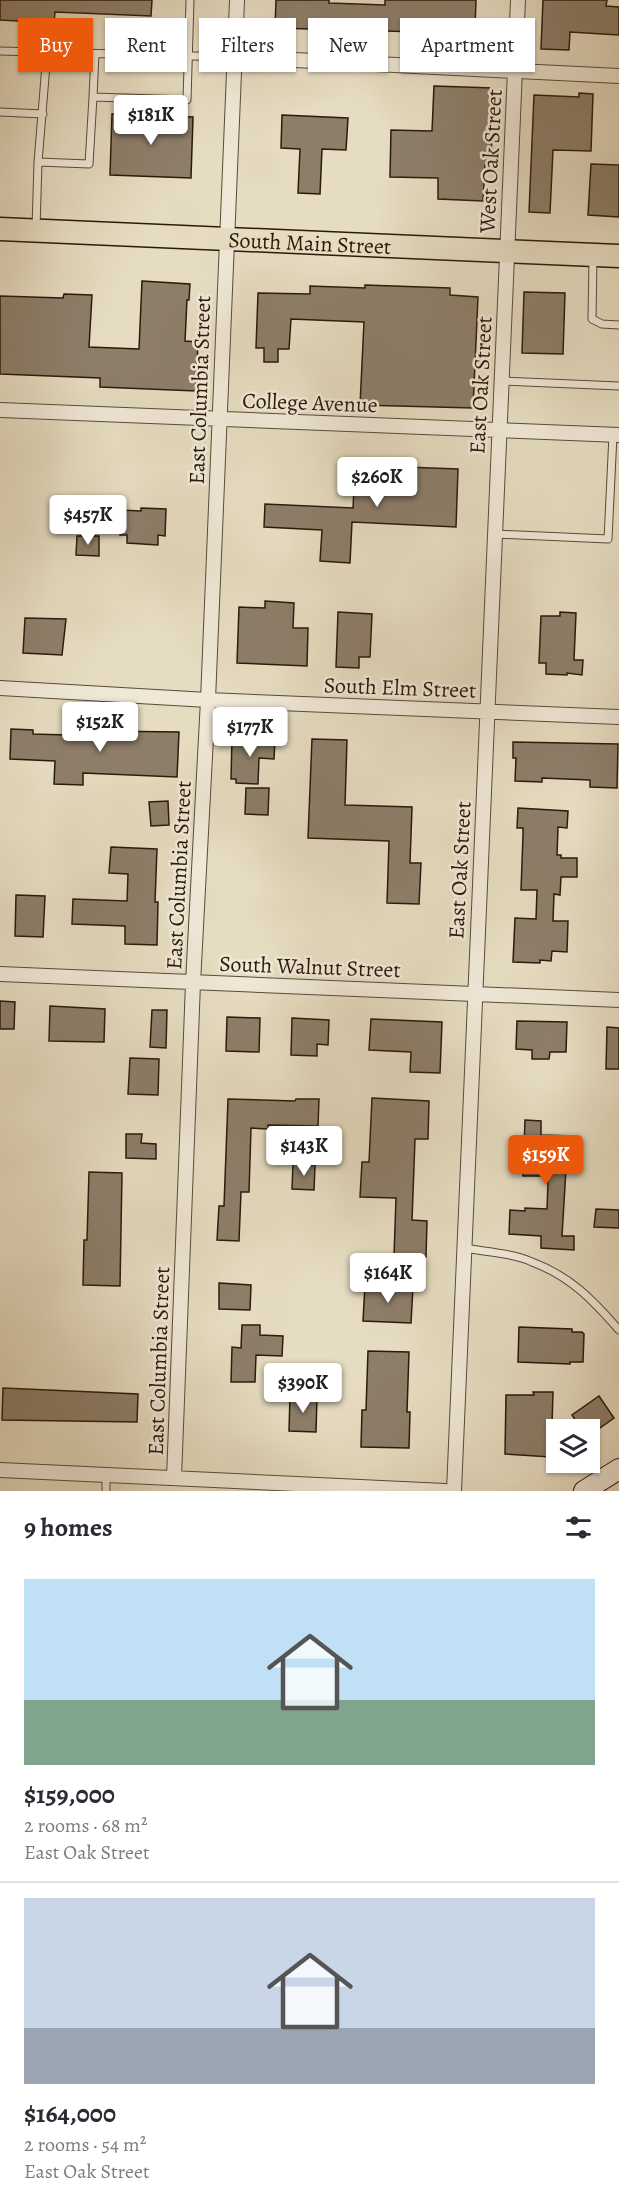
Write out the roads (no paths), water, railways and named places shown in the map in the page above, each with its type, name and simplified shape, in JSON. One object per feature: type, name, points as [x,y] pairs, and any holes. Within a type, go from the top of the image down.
[{"type":"main road","name":"South Main Street","points":[[0,229],[619,256]]},
{"type":"street","name":"East Columbia Street","points":[[236,18],[237,0]]},
{"type":"street","name":"West Oak Street","points":[[517,18],[518,0]]},
{"type":"street","points":[[296,60],[400,65]]},
{"type":"street","points":[[535,71],[619,76]]},
{"type":"street","name":"East Columbia Street","points":[[174,1478],[193,983],[208,700],[233,72]]},
{"type":"street","name":"West Oak Street","points":[[507,252],[515,72]]},
{"type":"street","name":"East Oak Street","points":[[454,1491],[507,252]]},
{"type":"street","name":"College Avenue","points":[[0,410],[616,435]]},
{"type":"street","name":"South Elm Street","points":[[0,688],[208,700],[619,717]]},
{"type":"street","name":"South Walnut Street","points":[[0,974],[619,1000]]},
{"type":"street","points":[[584,1491],[619,1469]]},
{"type":"street","points":[[0,1470],[174,1478],[268,1487],[445,1491]]},
{"type":"lane","points":[[93,97],[187,100],[190,0]]},
{"type":"lane","points":[[0,51],[18,52]]},
{"type":"lane","points":[[38,162],[89,164],[95,54],[199,56]]},
{"type":"lane","points":[[36,230],[38,162],[46,72]]},
{"type":"lane","points":[[0,112],[43,114]]},
{"type":"lane","points":[[593,255],[592,319],[602,324],[619,325]]},
{"type":"lane","points":[[500,381],[619,386]]},
{"type":"lane","points":[[495,534],[608,539],[616,435]]},
{"type":"lane","points":[[464,1248],[531,1261],[568,1279],[594,1300],[619,1330]]},
{"type":"lane","points":[[106,1475],[106,1491]]}]
